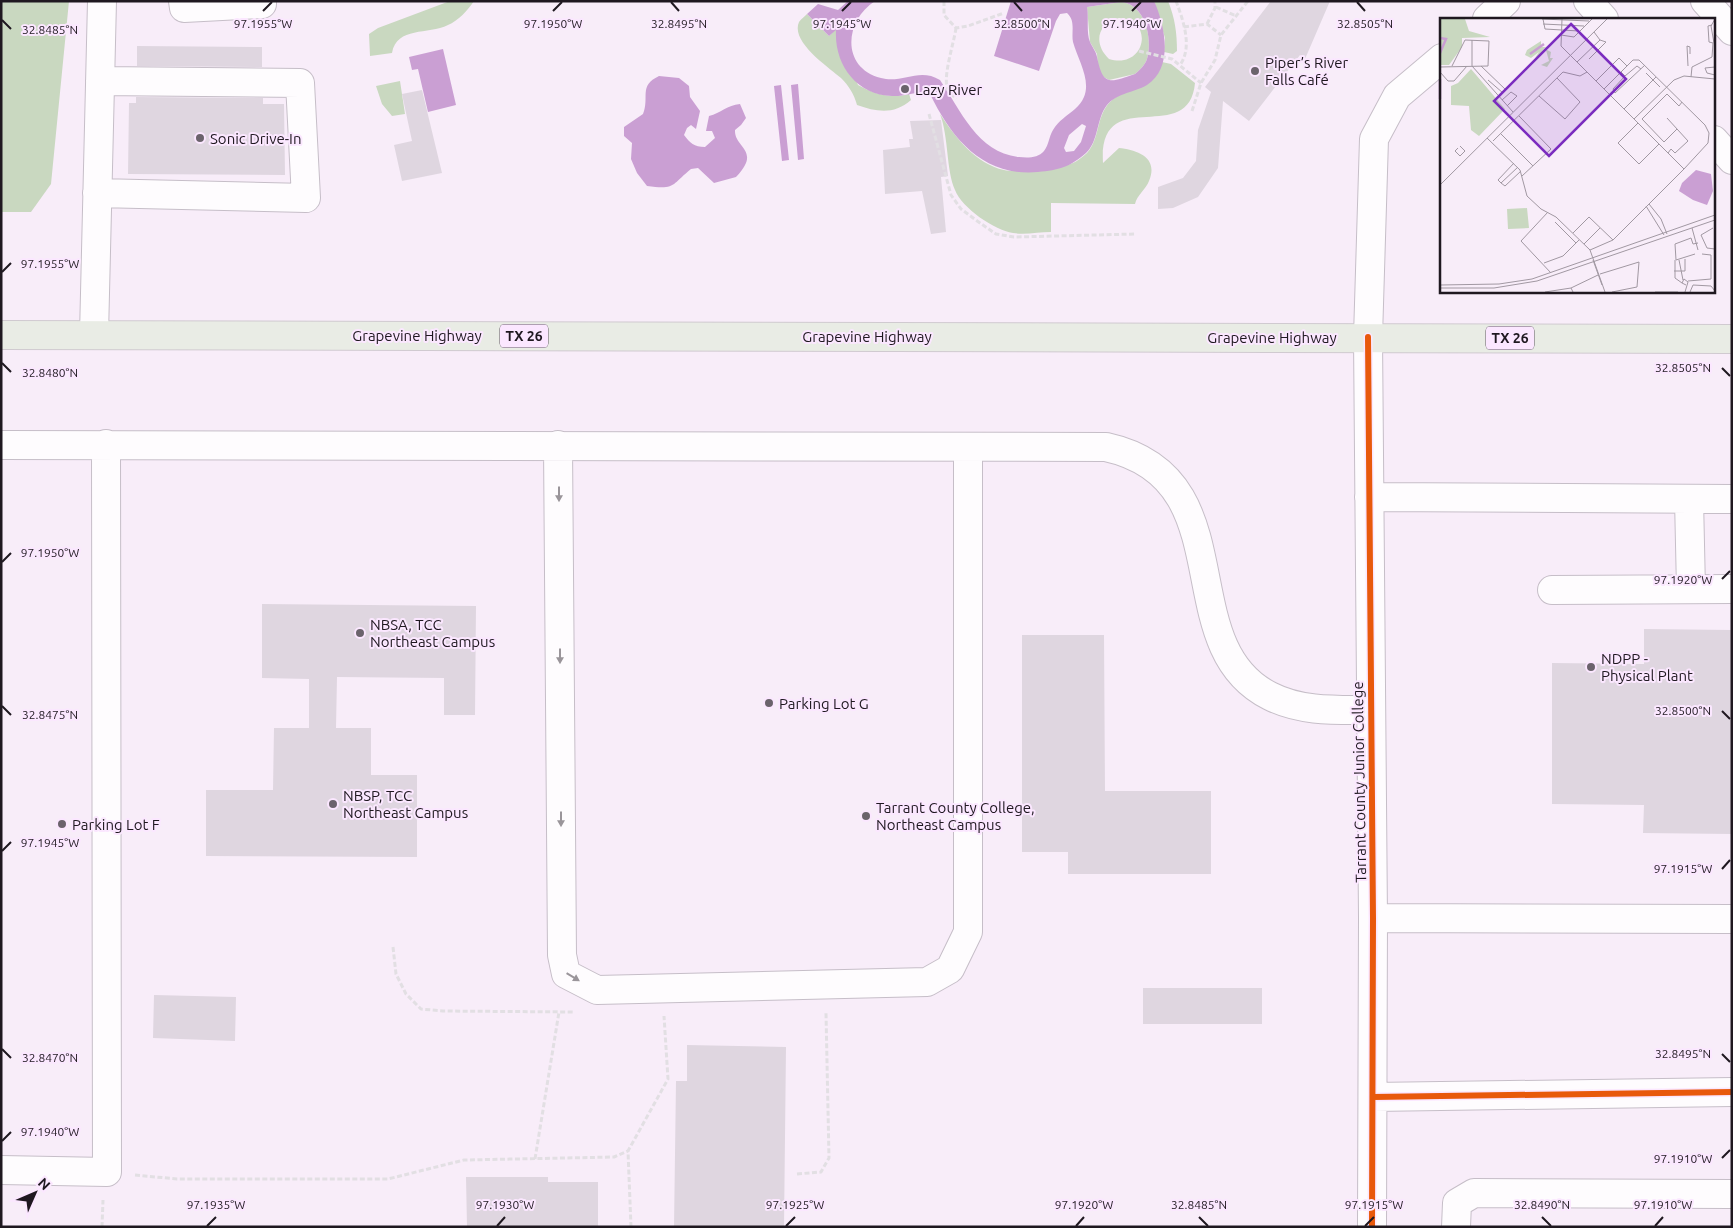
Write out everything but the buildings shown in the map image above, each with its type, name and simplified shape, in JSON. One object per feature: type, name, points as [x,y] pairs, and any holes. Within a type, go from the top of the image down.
[{"type":"main road","name":"Grapevine Highway","points":[[1,335],[1732,339]]},
{"type":"street","points":[[94,335],[102,1]]},
{"type":"street","points":[[184,1],[184,8],[262,4],[262,1]]},
{"type":"street","points":[[1588,1],[1603,18]]},
{"type":"street","points":[[1705,1],[1732,31]]},
{"type":"street","name":"Tarrant County Junior College","points":[[1372,1227],[1373,918],[1368,337],[1374,139],[1397,96],[1440,60]]},
{"type":"street","points":[[97,193],[306,198],[300,83],[100,81]]},
{"type":"street","points":[[1716,142],[1732,160]]},
{"type":"street","points":[[1716,167],[1732,167]]},
{"type":"street","points":[[1,1170],[105,1184],[109,1140],[106,444]]},
{"type":"street","points":[[1,445],[1106,447],[1129,452],[1152,464],[1171,483],[1186,505],[1220,635],[1231,661],[1248,681],[1270,696],[1299,706],[1370,710]]},
{"type":"street","points":[[558,445],[562,955],[566,974],[596,990],[927,982],[950,969],[968,932],[968,447]]},
{"type":"street","points":[[1369,497],[1732,499]]},
{"type":"street","points":[[1688,499],[1691,589]]},
{"type":"street","points":[[1552,590],[1732,589]]},
{"type":"street","points":[[1373,918],[1732,919]]},
{"type":"street","points":[[1373,1097],[1732,1092]]},
{"type":"street","points":[[1456,1227],[1457,1203],[1474,1193],[1732,1194]]},
{"type":"path","points":[[944,1],[944,14],[956,28]]},
{"type":"path","points":[[1176,1],[1184,28],[1186,51],[1180,65]]},
{"type":"path","points":[[1208,24],[1215,7],[1215,1]]},
{"type":"path","points":[[1192,111],[1201,83],[1215,60],[1221,35],[1248,1]]},
{"type":"path","points":[[1215,7],[1236,16]]},
{"type":"path","points":[[956,28],[968,26],[1004,13]]},
{"type":"path","points":[[1184,28],[1208,24],[1221,35]]},
{"type":"path","points":[[956,28],[950,61],[945,76],[948,89],[956,99]]},
{"type":"path","points":[[1139,51],[1172,59],[1201,83]]},
{"type":"path","points":[[929,114],[951,195],[961,209],[996,234],[1014,237],[1136,234]]},
{"type":"path","points":[[393,947],[396,974],[406,994],[421,1009],[443,1011],[578,1012]]},
{"type":"path","points":[[535,1159],[560,1012]]},
{"type":"path","points":[[631,1227],[628,1151],[668,1079],[664,1013]]},
{"type":"path","points":[[797,1174],[821,1172],[829,1158],[826,1013]]},
{"type":"path","points":[[102,1227],[105,1184],[177,1179],[388,1179],[464,1160],[614,1157],[628,1151]]},
{"type":"green space","points":[[1,1],[69,1],[51,184],[31,212],[1,212]]},
{"type":"green space","points":[[450,1],[474,1],[452,23],[440,28],[407,35],[395,44],[392,53],[370,56],[369,34],[378,28]]},
{"type":"green space","points":[[1154,1],[1168,1],[1177,38],[1177,51],[1173,54],[1164,52],[1165,38]]},
{"type":"green space","points":[[1121,2],[1129,4],[1141,15],[1148,32],[1149,51],[1145,63],[1135,74],[1109,80],[1102,76],[1098,69],[1097,54],[1090,42],[1087,7]],"holes":[[[1119,18],[1130,21],[1138,26],[1141,34],[1141,43],[1138,51],[1131,57],[1122,60],[1109,59],[1099,41],[1102,29],[1106,24]]]},
{"type":"green space","points":[[807,14],[829,36],[836,29],[858,85],[883,95],[909,94],[911,100],[898,108],[885,111],[857,105],[853,94],[841,78],[812,54],[800,38],[799,22]]},
{"type":"green space","points":[[1162,62],[1171,64],[1195,83],[1189,102],[1177,112],[1162,116],[1128,119],[1114,125],[1105,139],[1103,163],[1119,148],[1139,153],[1149,161],[1151,173],[1149,181],[1135,204],[1051,203],[1051,232],[1018,234],[1005,231],[988,223],[971,211],[959,197],[952,182],[945,133],[940,114],[952,132],[975,156],[994,167],[1013,171],[1071,164],[1087,153],[1091,147],[1102,114],[1110,102],[1117,96],[1146,84],[1153,79]]},
{"type":"green space","points":[[400,81],[405,114],[392,116],[382,104],[376,86]]},
{"type":"shaded area","name":"Lazy River","points":[[848,1],[875,1],[857,20],[853,32],[851,43],[853,55],[859,65],[868,73],[881,78],[896,79],[925,75],[940,80],[963,117],[982,139],[992,148],[1005,154],[1019,157],[1036,156],[1044,151],[1055,127],[1082,101],[1086,85],[1085,76],[1073,42],[1073,27],[1070,16],[1067,13],[1060,14],[1056,21],[1039,71],[994,56],[1011,1],[1154,1],[1164,34],[1164,57],[1156,77],[1147,85],[1116,98],[1107,105],[1103,111],[1090,148],[1080,158],[1058,169],[1018,172],[1001,168],[985,161],[972,152],[948,126],[930,94],[892,96],[879,94],[858,84],[843,66],[836,43],[836,30],[829,36],[807,14],[818,4],[838,10]],"holes":[[[1121,2],[1129,4],[1141,15],[1148,32],[1149,51],[1145,63],[1135,74],[1108,80],[1102,73],[1089,38],[1087,7]],[[1082,124],[1086,126],[1081,142],[1074,151],[1066,152],[1064,148],[1069,135]]]},
{"type":"shaded area","points":[[443,49],[456,105],[428,112],[418,69],[412,70],[409,57]]},
{"type":"shaded area","points":[[659,76],[679,78],[689,86],[690,97],[700,111],[696,129],[691,125],[687,128],[684,135],[695,145],[705,147],[715,138],[712,131],[706,131],[709,116],[740,104],[746,118],[735,130],[738,141],[747,155],[747,161],[736,177],[714,183],[698,168],[691,169],[668,187],[656,187],[647,186],[637,173],[631,159],[632,143],[624,136],[624,127],[643,114],[647,88]]},
{"type":"shaded area","points":[[798,84],[804,159],[798,160],[791,85]]},
{"type":"shaded area","points":[[781,85],[789,160],[782,161],[774,86]]},
{"type":"cycle path","points":[[1368,337],[1373,918],[1372,1227]]},
{"type":"cycle path","points":[[1373,1097],[1732,1092]]},
{"type":"place","name":"Piper’s River Falls Café","points":[[1255,71]]},
{"type":"place","name":"Lazy River","points":[[905,89]]},
{"type":"place","name":"Sonic Drive-In","points":[[200,138]]},
{"type":"place","name":"NBSA, TCC Northeast Campus","points":[[360,633]]},
{"type":"place","name":"NDPP - Physical Plant","points":[[1591,667]]},
{"type":"place","name":"Parking Lot G","points":[[769,703]]},
{"type":"place","name":"NBSP, TCC Northeast Campus","points":[[333,804]]},
{"type":"place","name":"Tarrant County College, Northeast Campus","points":[[866,816]]},
{"type":"place","name":"Parking Lot F","points":[[62,824]]}]
